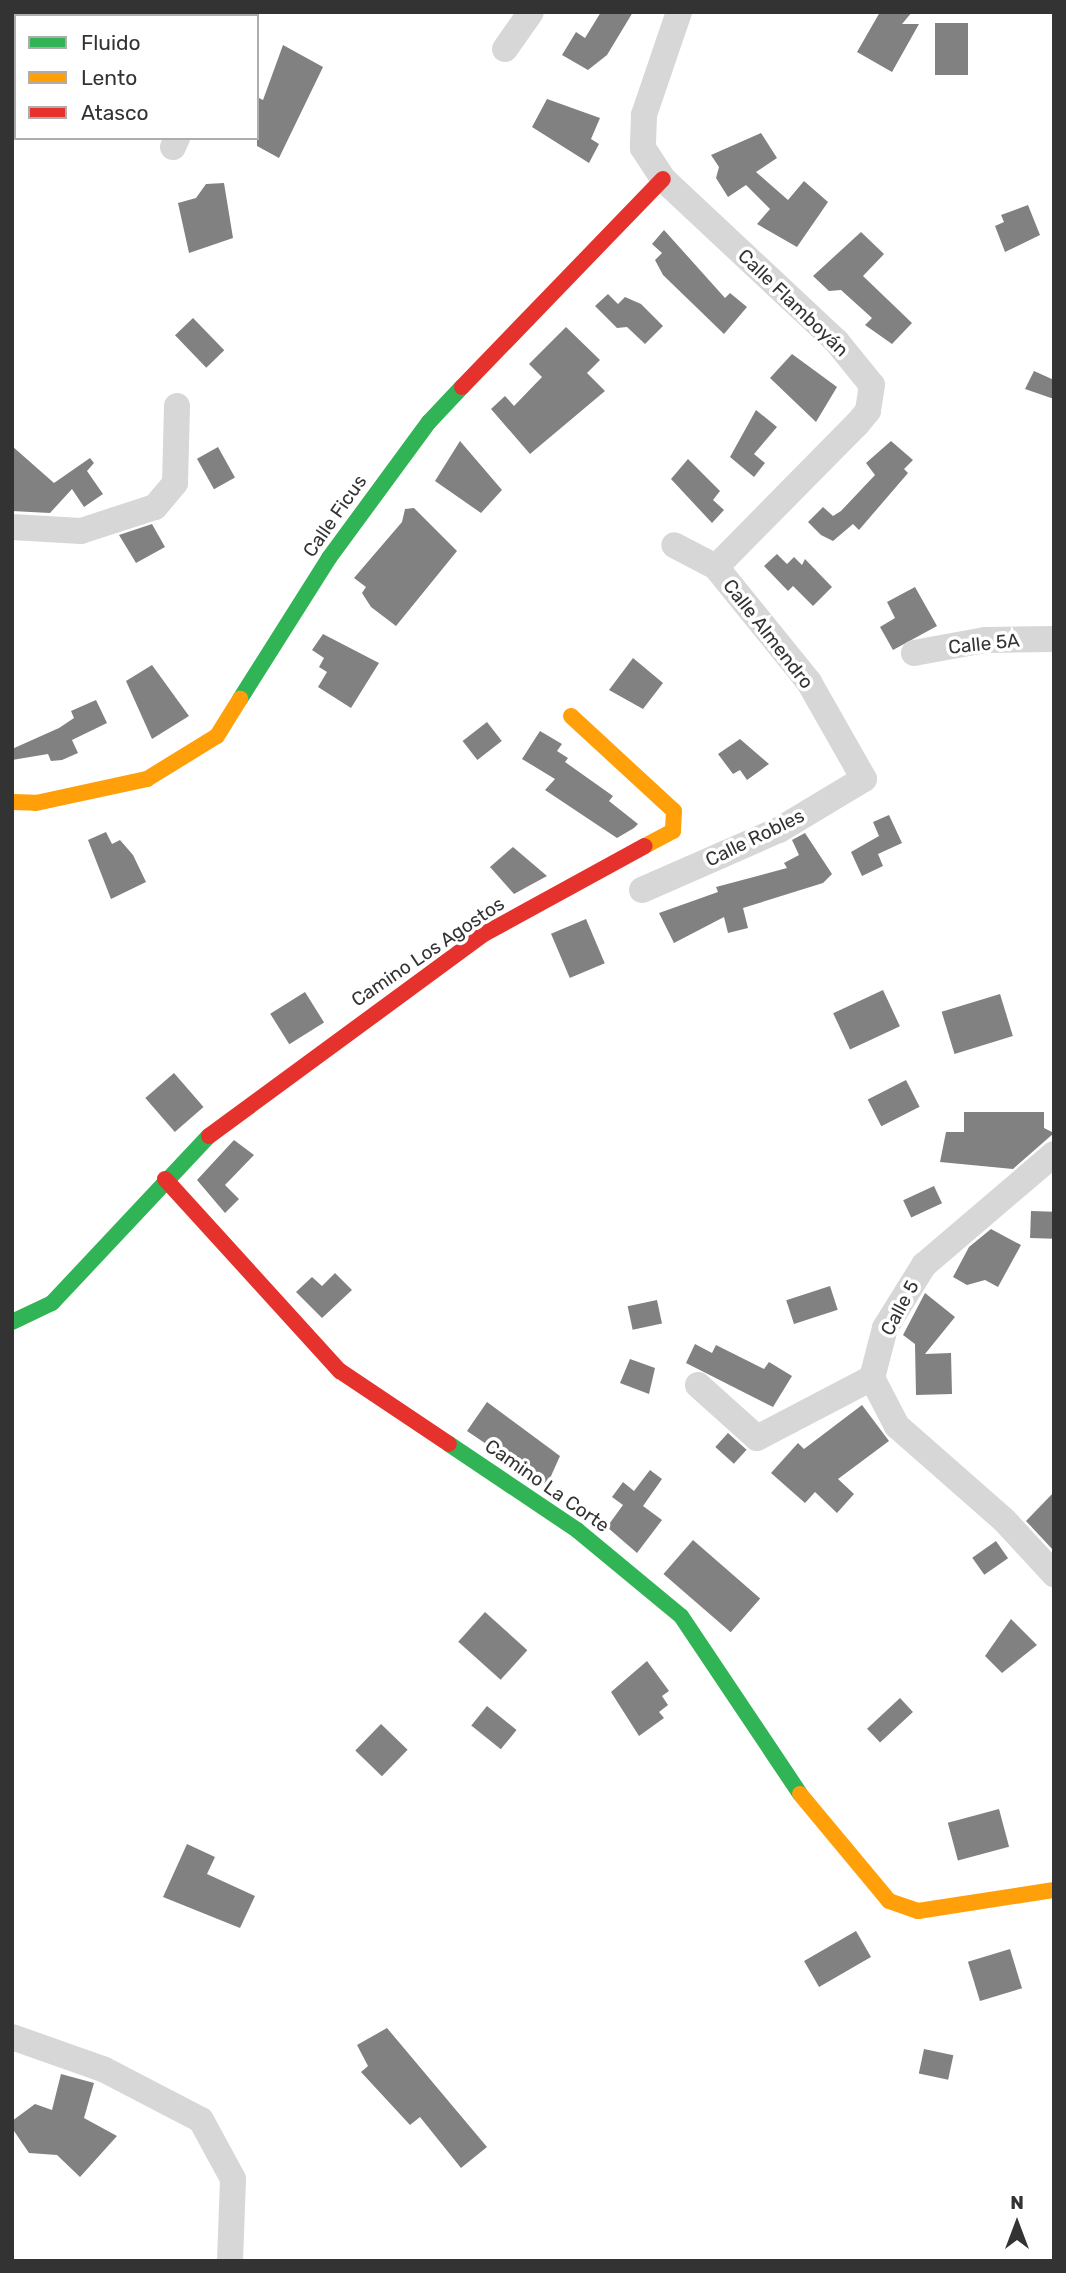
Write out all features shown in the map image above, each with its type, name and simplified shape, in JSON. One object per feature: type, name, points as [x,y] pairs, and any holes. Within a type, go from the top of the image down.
[{"type":"street","points":[[505,49],[531,12]]},
{"type":"street","name":"Calle Flamboyán","points":[[680,12],[644,115],[643,148],[663,179],[837,342],[872,386],[868,411],[857,424],[716,567]]},
{"type":"street","name":"Calle Ficus","points":[[12,802],[36,803],[147,779],[217,736],[330,558],[429,422],[663,179]]},
{"type":"street","points":[[12,527],[81,531],[155,507],[175,483],[177,406]]},
{"type":"street","name":"Calle Almendro","points":[[674,545],[716,567],[809,682],[864,779]]},
{"type":"street","name":"Calle 5A","points":[[914,653],[985,640],[1054,639]]},
{"type":"street","name":"Camino Los Agostos","points":[[165,1179],[220,1124],[484,934],[673,831],[674,811],[571,716]]},
{"type":"street","name":"Calle Robles","points":[[642,890],[779,830],[864,779]]},
{"type":"street","name":"Calle 5","points":[[872,1378],[886,1328],[924,1265],[1054,1154]]},
{"type":"street","points":[[12,1322],[52,1303],[165,1179]]},
{"type":"street","name":"Camino La Corte","points":[[165,1179],[340,1371],[577,1530],[681,1616],[775,1765],[889,1901],[918,1911],[1054,1890]]},
{"type":"street","points":[[698,1385],[757,1438],[872,1378],[897,1426],[1004,1520],[1054,1574]]},
{"type":"street","points":[[12,2037],[103,2069],[201,2120],[233,2179],[230,2261]]},
{"type":"building","points":[[601,12],[633,12],[607,55],[588,70],[562,55],[576,32],[585,38]]},
{"type":"building","points":[[880,12],[912,12],[902,24],[919,24],[892,72],[857,52]]},
{"type":"building","points":[[935,23],[968,23],[968,75],[935,75]]},
{"type":"building","points":[[283,45],[323,67],[279,158],[257,146],[259,98],[263,100]]},
{"type":"building","points":[[547,99],[600,118],[591,139],[599,144],[589,163],[532,127]]},
{"type":"building","points":[[761,133],[777,158],[756,172],[788,200],[804,181],[828,202],[797,247],[757,224],[770,209],[746,185],[728,197],[716,178],[719,167],[711,155]]},
{"type":"building","points":[[224,183],[233,238],[189,253],[178,203],[196,198],[206,184]]},
{"type":"building","points":[[1028,205],[1040,235],[1005,252],[995,226],[1004,222],[1001,215]]},
{"type":"building","points":[[664,230],[725,298],[730,293],[747,307],[724,334],[663,275],[655,260],[662,253],[652,244]]},
{"type":"building","points":[[861,232],[884,254],[863,276],[912,323],[892,344],[865,325],[872,318],[841,290],[829,291],[813,276]]},
{"type":"building","points":[[608,294],[618,304],[625,297],[641,304],[663,326],[645,344],[627,327],[617,328],[595,306]]},
{"type":"building","points":[[193,318],[224,350],[206,368],[175,335]]},
{"type":"building","points":[[566,327],[600,360],[587,373],[605,391],[530,454],[491,409],[505,396],[514,406],[542,377],[529,364]]},
{"type":"building","points":[[792,354],[837,387],[816,422],[770,378]]},
{"type":"building","points":[[1034,371],[1054,380],[1054,399],[1025,389]]},
{"type":"building","points":[[756,410],[777,427],[754,454],[765,463],[754,477],[730,457]]},
{"type":"building","points":[[460,441],[502,490],[481,513],[435,481]]},
{"type":"building","points":[[891,441],[913,460],[904,469],[908,473],[859,530],[853,524],[833,541],[821,535],[808,522],[823,507],[833,516],[841,511],[875,475],[866,463]]},
{"type":"building","points":[[12,446],[54,483],[90,458],[94,463],[87,471],[103,494],[84,507],[72,489],[50,513],[12,511]]},
{"type":"building","points":[[218,447],[235,478],[214,489],[197,459]]},
{"type":"building","points":[[688,459],[720,491],[713,500],[724,510],[712,523],[671,479]]},
{"type":"building","points":[[414,508],[457,551],[396,626],[371,607],[362,593],[366,587],[354,578],[402,522],[405,509]]},
{"type":"building","points":[[152,524],[165,547],[136,563],[119,535]]},
{"type":"building","points":[[777,554],[787,564],[794,557],[802,565],[805,559],[832,587],[813,606],[793,586],[788,591],[764,566]]},
{"type":"building","points":[[915,587],[937,626],[893,650],[880,627],[895,618],[887,602]]},
{"type":"building","points":[[323,634],[379,663],[351,708],[318,687],[327,672],[319,667],[324,658],[312,650]]},
{"type":"building","points":[[633,658],[663,683],[643,709],[609,690]]},
{"type":"building","points":[[152,665],[189,716],[152,739],[126,681]]},
{"type":"building","points":[[96,700],[107,723],[72,740],[78,753],[62,760],[51,761],[48,754],[12,760],[12,749],[59,728],[74,718],[71,711]]},
{"type":"building","points":[[487,722],[502,741],[477,760],[463,741]]},
{"type":"building","points":[[540,731],[562,744],[557,751],[568,758],[565,762],[613,796],[609,801],[638,824],[617,838],[545,790],[555,779],[522,759]]},
{"type":"building","points":[[740,739],[769,764],[747,780],[740,770],[733,774],[718,754]]},
{"type":"building","points":[[889,815],[902,843],[878,854],[883,866],[862,876],[851,852],[879,836],[873,822]]},
{"type":"building","points":[[106,832],[112,844],[120,840],[133,855],[146,882],[111,899],[88,840]]},
{"type":"building","points":[[805,833],[832,874],[823,883],[743,908],[748,928],[728,933],[724,917],[674,943],[659,913],[718,892],[716,887],[787,868],[784,863],[799,855],[792,840]]},
{"type":"building","points":[[513,847],[547,876],[514,894],[490,867]]},
{"type":"building","points":[[586,919],[605,963],[570,978],[551,934]]},
{"type":"building","points":[[883,990],[900,1026],[850,1049],[833,1013]]},
{"type":"building","points":[[305,992],[324,1023],[289,1044],[270,1014]]},
{"type":"building","points":[[1000,994],[1013,1036],[955,1054],[942,1012]]},
{"type":"building","points":[[174,1073],[204,1107],[175,1132],[145,1098]]},
{"type":"building","points":[[906,1080],[920,1107],[881,1126],[868,1100]]},
{"type":"building","points":[[964,1112],[1044,1112],[1044,1128],[1054,1133],[1013,1169],[940,1162],[946,1132],[964,1132]]},
{"type":"building","points":[[234,1140],[254,1155],[225,1185],[239,1199],[225,1213],[197,1180]]},
{"type":"building","points":[[934,1186],[942,1203],[911,1218],[903,1200]]},
{"type":"building","points":[[1031,1211],[1054,1212],[1053,1239],[1030,1238]]},
{"type":"building","points":[[991,1229],[1021,1245],[998,1287],[985,1280],[967,1285],[953,1277],[969,1247]]},
{"type":"building","points":[[335,1273],[352,1290],[322,1318],[296,1292],[312,1277],[322,1286]]},
{"type":"building","points":[[830,1286],[838,1310],[794,1324],[786,1300]]},
{"type":"building","points":[[925,1293],[955,1317],[925,1354],[951,1353],[952,1394],[916,1395],[915,1344],[903,1335]]},
{"type":"building","points":[[657,1300],[662,1323],[633,1330],[628,1306]]},
{"type":"building","points":[[695,1344],[712,1353],[716,1345],[764,1369],[769,1362],[792,1376],[773,1407],[686,1363]]},
{"type":"building","points":[[630,1359],[655,1368],[649,1394],[620,1383]]},
{"type":"building","points":[[487,1402],[560,1456],[547,1485],[467,1431]]},
{"type":"building","points":[[862,1405],[889,1441],[838,1479],[854,1494],[837,1513],[815,1492],[805,1503],[771,1473],[798,1443],[804,1449]]},
{"type":"building","points":[[728,1433],[747,1450],[734,1464],[715,1447]]},
{"type":"building","points":[[650,1470],[662,1479],[643,1506],[662,1520],[637,1553],[607,1527],[623,1505],[612,1497],[623,1482],[634,1491]]},
{"type":"building","points":[[1054,1492],[1054,1551],[1026,1521]]},
{"type":"building","points":[[693,1540],[760,1598],[731,1632],[663,1574]]},
{"type":"building","points":[[996,1541],[1008,1558],[984,1575],[972,1558]]},
{"type":"building","points":[[485,1612],[527,1650],[501,1680],[458,1642]]},
{"type":"building","points":[[1011,1619],[1037,1645],[1002,1673],[985,1656]]},
{"type":"building","points":[[647,1661],[669,1691],[662,1696],[668,1705],[659,1712],[664,1718],[639,1736],[611,1692]]},
{"type":"building","points":[[900,1698],[913,1712],[880,1743],[867,1729]]},
{"type":"building","points":[[487,1706],[517,1730],[501,1749],[471,1725]]},
{"type":"building","points":[[381,1724],[408,1750],[382,1776],[355,1751]]},
{"type":"building","points":[[999,1809],[1009,1847],[958,1860],[948,1823]]},
{"type":"building","points":[[187,1844],[215,1857],[207,1874],[255,1896],[240,1928],[163,1897]]},
{"type":"building","points":[[856,1931],[871,1957],[819,1987],[804,1961]]},
{"type":"building","points":[[1010,1949],[1022,1988],[980,2001],[968,1962]]},
{"type":"building","points":[[387,2028],[487,2147],[461,2168],[420,2117],[410,2125],[361,2072],[368,2066],[357,2045]]},
{"type":"building","points":[[924,2049],[953,2055],[948,2080],[919,2073]]},
{"type":"building","points":[[61,2074],[94,2083],[84,2118],[117,2136],[80,2177],[57,2155],[29,2153],[12,2128],[12,2121],[35,2104],[52,2110]]},
{"type":"traffic: fast","points":[[240,699],[329,558],[429,422],[462,387]]},
{"type":"traffic: fast","points":[[12,1322],[52,1303],[209,1136]]},
{"type":"traffic: fast","points":[[449,1444],[577,1530],[681,1616],[800,1794]]},
{"type":"traffic: slow","points":[[12,802],[36,803],[147,779],[217,736],[240,699]]},
{"type":"traffic: slow","points":[[571,716],[674,811],[673,831],[645,846]]},
{"type":"traffic: slow","points":[[800,1794],[889,1901],[918,1911],[1054,1890]]},
{"type":"traffic: jam","points":[[462,387],[663,179]]},
{"type":"traffic: jam","points":[[209,1136],[484,934],[645,846]]},
{"type":"traffic: jam","points":[[165,1179],[340,1371],[449,1444]]}]
